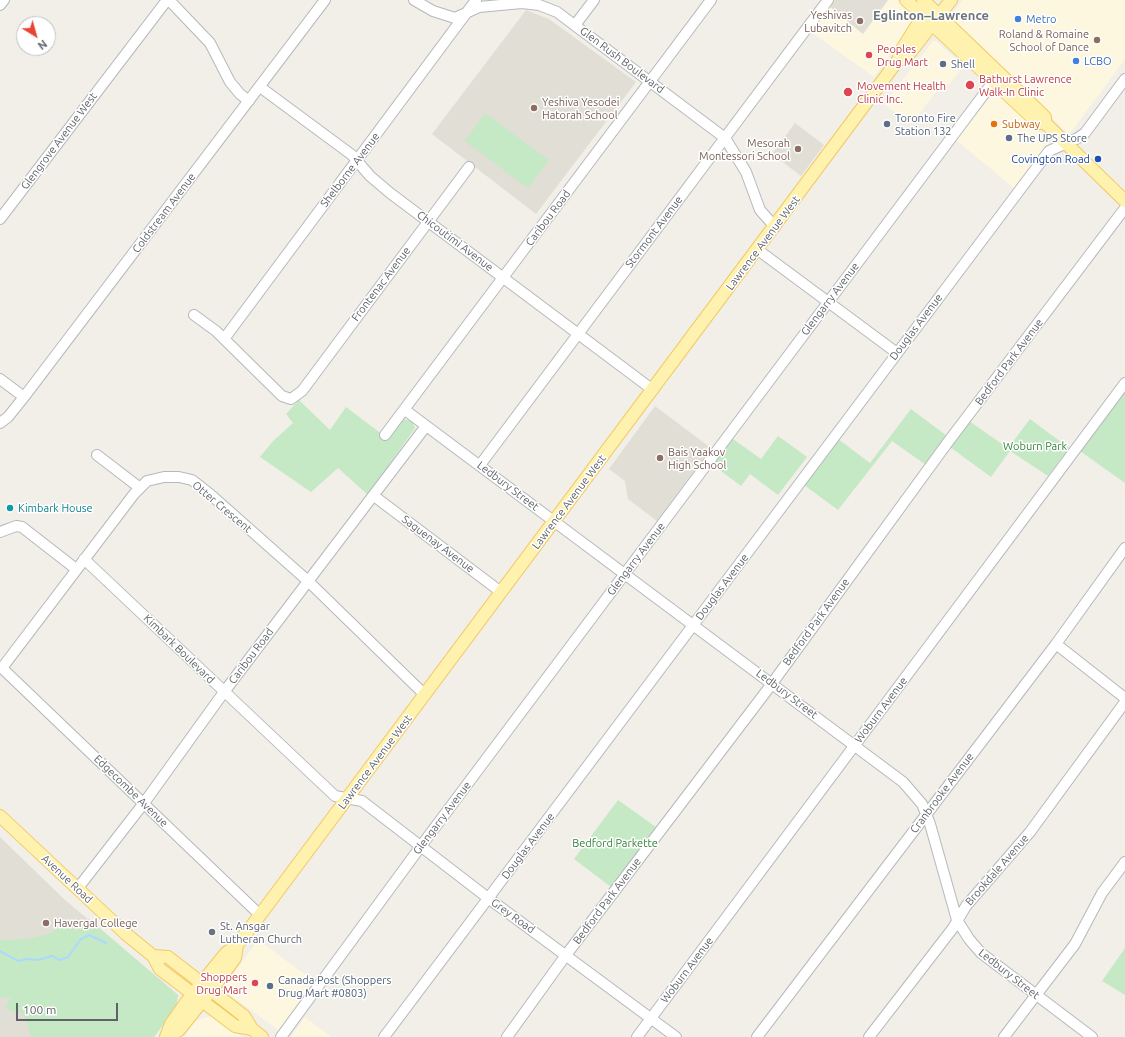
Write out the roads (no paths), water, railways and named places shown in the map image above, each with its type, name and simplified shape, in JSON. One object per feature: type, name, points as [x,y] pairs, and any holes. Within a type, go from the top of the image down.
[{"type":"main road","points":[[906,0],[922,16],[936,21],[1045,117],[1044,123]]},
{"type":"main road","name":"Lawrence Avenue West","points":[[900,59],[906,58],[951,0]]},
{"type":"main road","points":[[929,2],[936,21],[993,82],[1038,123],[1044,123],[1125,200]]},
{"type":"main road","name":"Lawrence Avenue West","points":[[167,1037],[171,1024],[206,987],[226,952],[237,945],[348,799],[900,59],[899,54],[929,2]]},
{"type":"main road","name":"Avenue Road","points":[[0,816],[126,934],[153,956],[160,969],[235,1026],[252,1029]]},
{"type":"main road","name":"Avenue Road","points":[[153,956],[168,957],[244,1016],[252,1029],[262,1037]]},
{"type":"street","points":[[0,5],[4,0]]},
{"type":"street","points":[[168,0],[210,42],[230,82],[240,94],[249,101]]},
{"type":"street","name":"Glengrove Avenue West","points":[[0,219],[168,0]]},
{"type":"street","name":"Coldstream Avenue","points":[[0,422],[8,417],[24,397],[326,0]]},
{"type":"street","name":"Glen Rush Boulevard","points":[[414,0],[433,11],[455,18],[479,7],[532,4],[552,9],[725,138],[746,172],[760,210],[775,227]]},
{"type":"street","name":"Shelborne Avenue","points":[[224,339],[476,0]]},
{"type":"street","points":[[575,25],[594,0]]},
{"type":"street","name":"Caribou Road","points":[[385,435],[711,0]]},
{"type":"street","name":"Stormont Avenue","points":[[480,465],[828,0]]},
{"type":"street","points":[[1066,143],[1085,133],[1125,79]]},
{"type":"street","name":"Glengarry Avenue","points":[[281,1037],[421,846],[993,82]]},
{"type":"street","name":"Chicoutimi Avenue","points":[[260,87],[352,155],[381,186],[653,390]]},
{"type":"street","name":"Douglas Avenue","points":[[384,1037],[1049,151],[1066,143]]},
{"type":"street","name":"Frontenac Avenue","points":[[224,339],[282,396],[291,399],[302,391],[469,167]]},
{"type":"street","name":"Bedford Park Avenue","points":[[507,1037],[566,955],[772,683],[944,448],[1125,208]]},
{"type":"street","points":[[758,250],[897,353]]},
{"type":"street","points":[[194,315],[224,339]]},
{"type":"street","points":[[0,379],[24,397]]},
{"type":"street","name":"Woburn Avenue","points":[[637,1037],[1125,383]]},
{"type":"street","name":"Ledbury Street","points":[[405,410],[908,786],[918,797],[926,815],[957,920],[978,949],[1092,1037]]},
{"type":"street","name":"Caribou Road","points":[[78,888],[144,803],[224,692],[426,426]]},
{"type":"street","points":[[97,455],[140,488]]},
{"type":"street","name":"Otter Crescent","points":[[1,668],[76,568],[140,488],[147,481],[164,477],[192,480],[211,494],[308,581],[425,695]]},
{"type":"street","name":"Saguenay Avenue","points":[[374,496],[502,592]]},
{"type":"street","points":[[0,532],[16,526],[22,527],[76,568]]},
{"type":"street","name":"Cranbrooke Avenue","points":[[757,1037],[1056,644],[1125,548]]},
{"type":"street","name":"Kimbark Boulevard","points":[[84,559],[335,796],[348,799]]},
{"type":"street","points":[[1056,644],[1125,698]]},
{"type":"street","name":"Edgecombe Avenue","points":[[1,668],[260,915]]},
{"type":"street","name":"Brookdale Avenue","points":[[869,1037],[953,928],[966,906],[1030,832],[1125,702]]},
{"type":"street","name":"Grey Road","points":[[348,799],[362,801],[488,898],[676,1037]]},
{"type":"street","points":[[1004,1037],[1075,944],[1102,894],[1125,862]]},
{"type":"waterway","points":[[0,951],[18,961],[27,959],[38,960],[52,956],[60,960],[68,957],[81,939],[89,935],[106,943]]},
{"type":"place","name":"Metro","points":[[1018,19]]},
{"type":"place","name":"Yeshivas Lubavitch","points":[[860,21]]},
{"type":"place","name":"Roland & Romaine School of Dance","points":[[1097,40]]},
{"type":"place","name":"Peoples Drug Mart","points":[[869,55]]},
{"type":"place","name":"LCBO","points":[[1076,61]]},
{"type":"place","name":"Shell","points":[[943,64]]},
{"type":"place","name":"Bathurst Lawrence Walk-In Clinic","points":[[970,85]]},
{"type":"place","name":"Movement Health Clinic Inc.","points":[[848,92]]},
{"type":"place","name":"Yeshiva Yesodei Hatorah School","points":[[534,108]]},
{"type":"place","name":"Toronto Fire Station 132","points":[[887,124]]},
{"type":"place","name":"Subway","points":[[994,124]]},
{"type":"place","name":"The UPS Store","points":[[1009,138]]},
{"type":"place","name":"Mesorah Montessori School","points":[[798,149]]},
{"type":"place","name":"Covington Road","points":[[1098,159]]},
{"type":"place","name":"Bais Yaakov High School","points":[[660,458]]},
{"type":"place","name":"Kimbark House","points":[[10,508]]},
{"type":"place","name":"Havergal College","points":[[46,923]]},
{"type":"place","name":"St. Ansgar Lutheran Church","points":[[212,932]]},
{"type":"place","name":"Shoppers Drug Mart","points":[[255,983]]},
{"type":"place","name":"Canada Post (Shoppers Drug Mart #0803)","points":[[270,986]]},
{"type":"district","name":"Eglinton–Lawrence","points":[[931,16]]},
{"type":"park label","name":"Woburn Park","points":[[1035,446]]},
{"type":"park label","name":"Bedford Parkette","points":[[615,843]]}]
